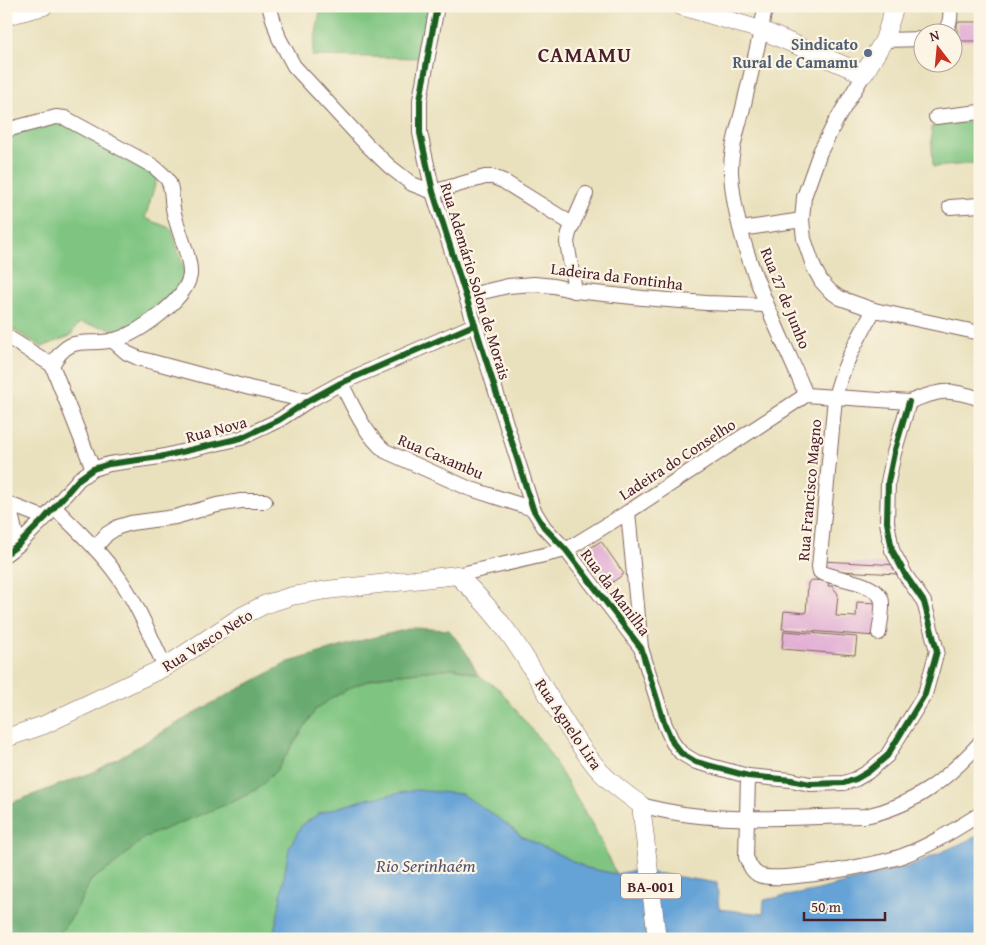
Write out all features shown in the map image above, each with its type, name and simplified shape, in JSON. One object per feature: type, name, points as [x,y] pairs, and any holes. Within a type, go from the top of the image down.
[{"type":"main road","points":[[6,16],[44,6]]},
{"type":"main road","points":[[681,6],[761,30],[864,74],[884,40],[895,6]]},
{"type":"main road","name":"Rua Vasco Neto","points":[[6,738],[44,725],[165,667],[242,616],[266,604],[292,596],[327,590],[457,575]]},
{"type":"main road","name":"Rua Agnelo Lira","points":[[457,575],[479,596],[512,638],[581,746],[599,770],[618,788],[641,805]]},
{"type":"main road","name":"BA-001","points":[[641,805],[657,939]]},
{"type":"street","points":[[269,6],[279,38],[294,66],[389,166],[412,184],[432,192],[476,179],[493,177],[503,181],[572,224]]},
{"type":"street","name":"Rua Ademário Solon de Morais","points":[[437,6],[422,86],[420,115],[420,133],[432,192],[533,509],[544,527],[566,550]]},
{"type":"street","name":"Rua 27 de Junho","points":[[766,6],[745,103],[736,134],[731,173],[741,229],[752,267],[766,305],[784,341],[806,395]]},
{"type":"street","points":[[950,6],[950,22]]},
{"type":"street","points":[[884,40],[914,39]]},
{"type":"street","points":[[864,74],[820,152],[804,196],[802,220],[808,253],[821,281],[840,298],[874,310],[980,333]]},
{"type":"street","points":[[936,118],[980,112]]},
{"type":"street","points":[[6,130],[56,117],[65,118],[153,166],[168,180],[171,189],[172,207],[190,272],[188,284],[180,296],[140,328],[127,336],[112,340],[76,342],[65,348],[52,365]]},
{"type":"street","points":[[575,291],[567,242],[568,233],[586,194]]},
{"type":"street","points":[[950,207],[980,205]]},
{"type":"street","points":[[741,229],[802,220]]},
{"type":"street","name":"Ladeira da Fontinha","points":[[466,296],[508,286],[534,284],[575,291],[697,302],[766,305]]},
{"type":"street","points":[[835,398],[847,360],[874,310]]},
{"type":"street","name":"Rua Nova","points":[[6,554],[18,545],[55,508],[79,479],[93,469],[109,464],[160,457],[241,438],[279,420],[341,383],[474,325]]},
{"type":"street","points":[[6,336],[52,365],[93,469]]},
{"type":"street","points":[[112,340],[127,353],[138,358],[250,388],[308,401]]},
{"type":"street","name":"Rua Caxambu","points":[[341,383],[363,427],[385,451],[468,488],[533,509]]},
{"type":"street","points":[[806,395],[909,402],[924,396],[948,391],[961,392],[980,399]]},
{"type":"street","name":"Ladeira do Conselho","points":[[566,550],[628,512],[806,395]]},
{"type":"street","name":"Rua Francisco Magno","points":[[835,398],[819,567],[820,572],[826,575],[852,580],[881,597],[879,633]]},
{"type":"street","name":"Rua da Manilha","points":[[628,512],[641,648],[665,725],[673,743],[681,753],[696,762],[748,776],[791,780],[810,784],[844,783],[856,779],[868,772],[887,756],[925,694],[937,651],[924,602],[906,576],[892,550],[887,522],[888,482],[894,453],[909,402]]},
{"type":"street","points":[[94,548],[107,534],[131,522],[175,517],[217,505],[241,501],[265,501]]},
{"type":"street","points":[[8,503],[45,518]]},
{"type":"street","points":[[8,503],[18,545]]},
{"type":"street","points":[[55,508],[94,548],[120,579],[165,667]]},
{"type":"street","name":"Rua da Manilha","points":[[566,550],[641,648]]},
{"type":"street","name":"Rua Vasco Neto","points":[[457,575],[566,550]]},
{"type":"street","name":"Rua Agnelo Lira","points":[[641,805],[663,812],[730,819],[865,816],[884,812],[916,799],[952,770],[980,743]]},
{"type":"street","points":[[748,776],[746,857],[751,869],[759,875],[769,877],[811,875],[902,856],[941,837],[980,814]]},
{"type":"green space","points":[[321,6],[436,6],[426,58],[312,56]]},
{"type":"green space","points":[[980,120],[980,163],[933,167],[931,127]]},
{"type":"green space","points":[[67,121],[157,178],[145,218],[172,229],[185,273],[175,294],[132,332],[79,323],[70,336],[42,347],[6,325],[6,134]]},
{"type":"green space","points":[[413,628],[449,630],[466,652],[478,675],[454,668],[382,676],[356,685],[335,696],[316,709],[276,771],[259,788],[237,800],[145,837],[114,865],[91,880],[74,914],[59,934],[58,939],[6,939],[6,805],[96,771],[205,707],[289,662],[367,639]]},
{"type":"green space","points":[[454,668],[478,675],[499,689],[545,746],[595,829],[616,874],[587,868],[521,836],[501,820],[367,799],[320,813],[301,826],[272,939],[58,939],[59,934],[74,914],[91,880],[114,865],[144,837],[237,800],[259,788],[276,771],[316,709],[356,685],[382,676]]},
{"type":"water","name":"Rio Serinhaém","points":[[416,790],[462,794],[521,836],[587,868],[616,874],[631,871],[662,874],[717,883],[719,909],[763,914],[764,900],[814,891],[910,866],[980,835],[980,939],[272,939],[289,848],[301,826],[320,813],[367,799]]},
{"type":"building","points":[[964,22],[980,22],[980,41],[964,41]]},
{"type":"building","points":[[601,541],[624,574],[607,586],[584,552]]},
{"type":"building","points":[[822,561],[899,565],[898,574],[821,570]]},
{"type":"building","points":[[812,580],[829,581],[828,586],[832,586],[838,594],[836,616],[856,617],[857,602],[878,603],[875,636],[782,629],[784,611],[806,613],[808,583]]},
{"type":"building","points":[[784,631],[857,637],[855,655],[782,649]]},
{"type":"cycle path","points":[[437,6],[420,100],[420,133],[433,192],[533,509],[544,527],[566,550],[641,648],[665,725],[673,743],[681,753],[696,762],[748,776],[791,780],[810,784],[844,783],[856,779],[868,772],[887,756],[925,694],[937,651],[924,602],[906,576],[892,550],[887,522],[888,482],[894,453],[909,402]]},
{"type":"cycle path","points":[[6,554],[18,545],[45,518],[79,479],[93,469],[109,464],[160,457],[241,438],[279,420],[341,383],[474,325]]},
{"type":"place","name":"Sindicato Rural de Camamu","points":[[868,53]]},
{"type":"district","name":"CAMAMU","points":[[585,54]]}]
